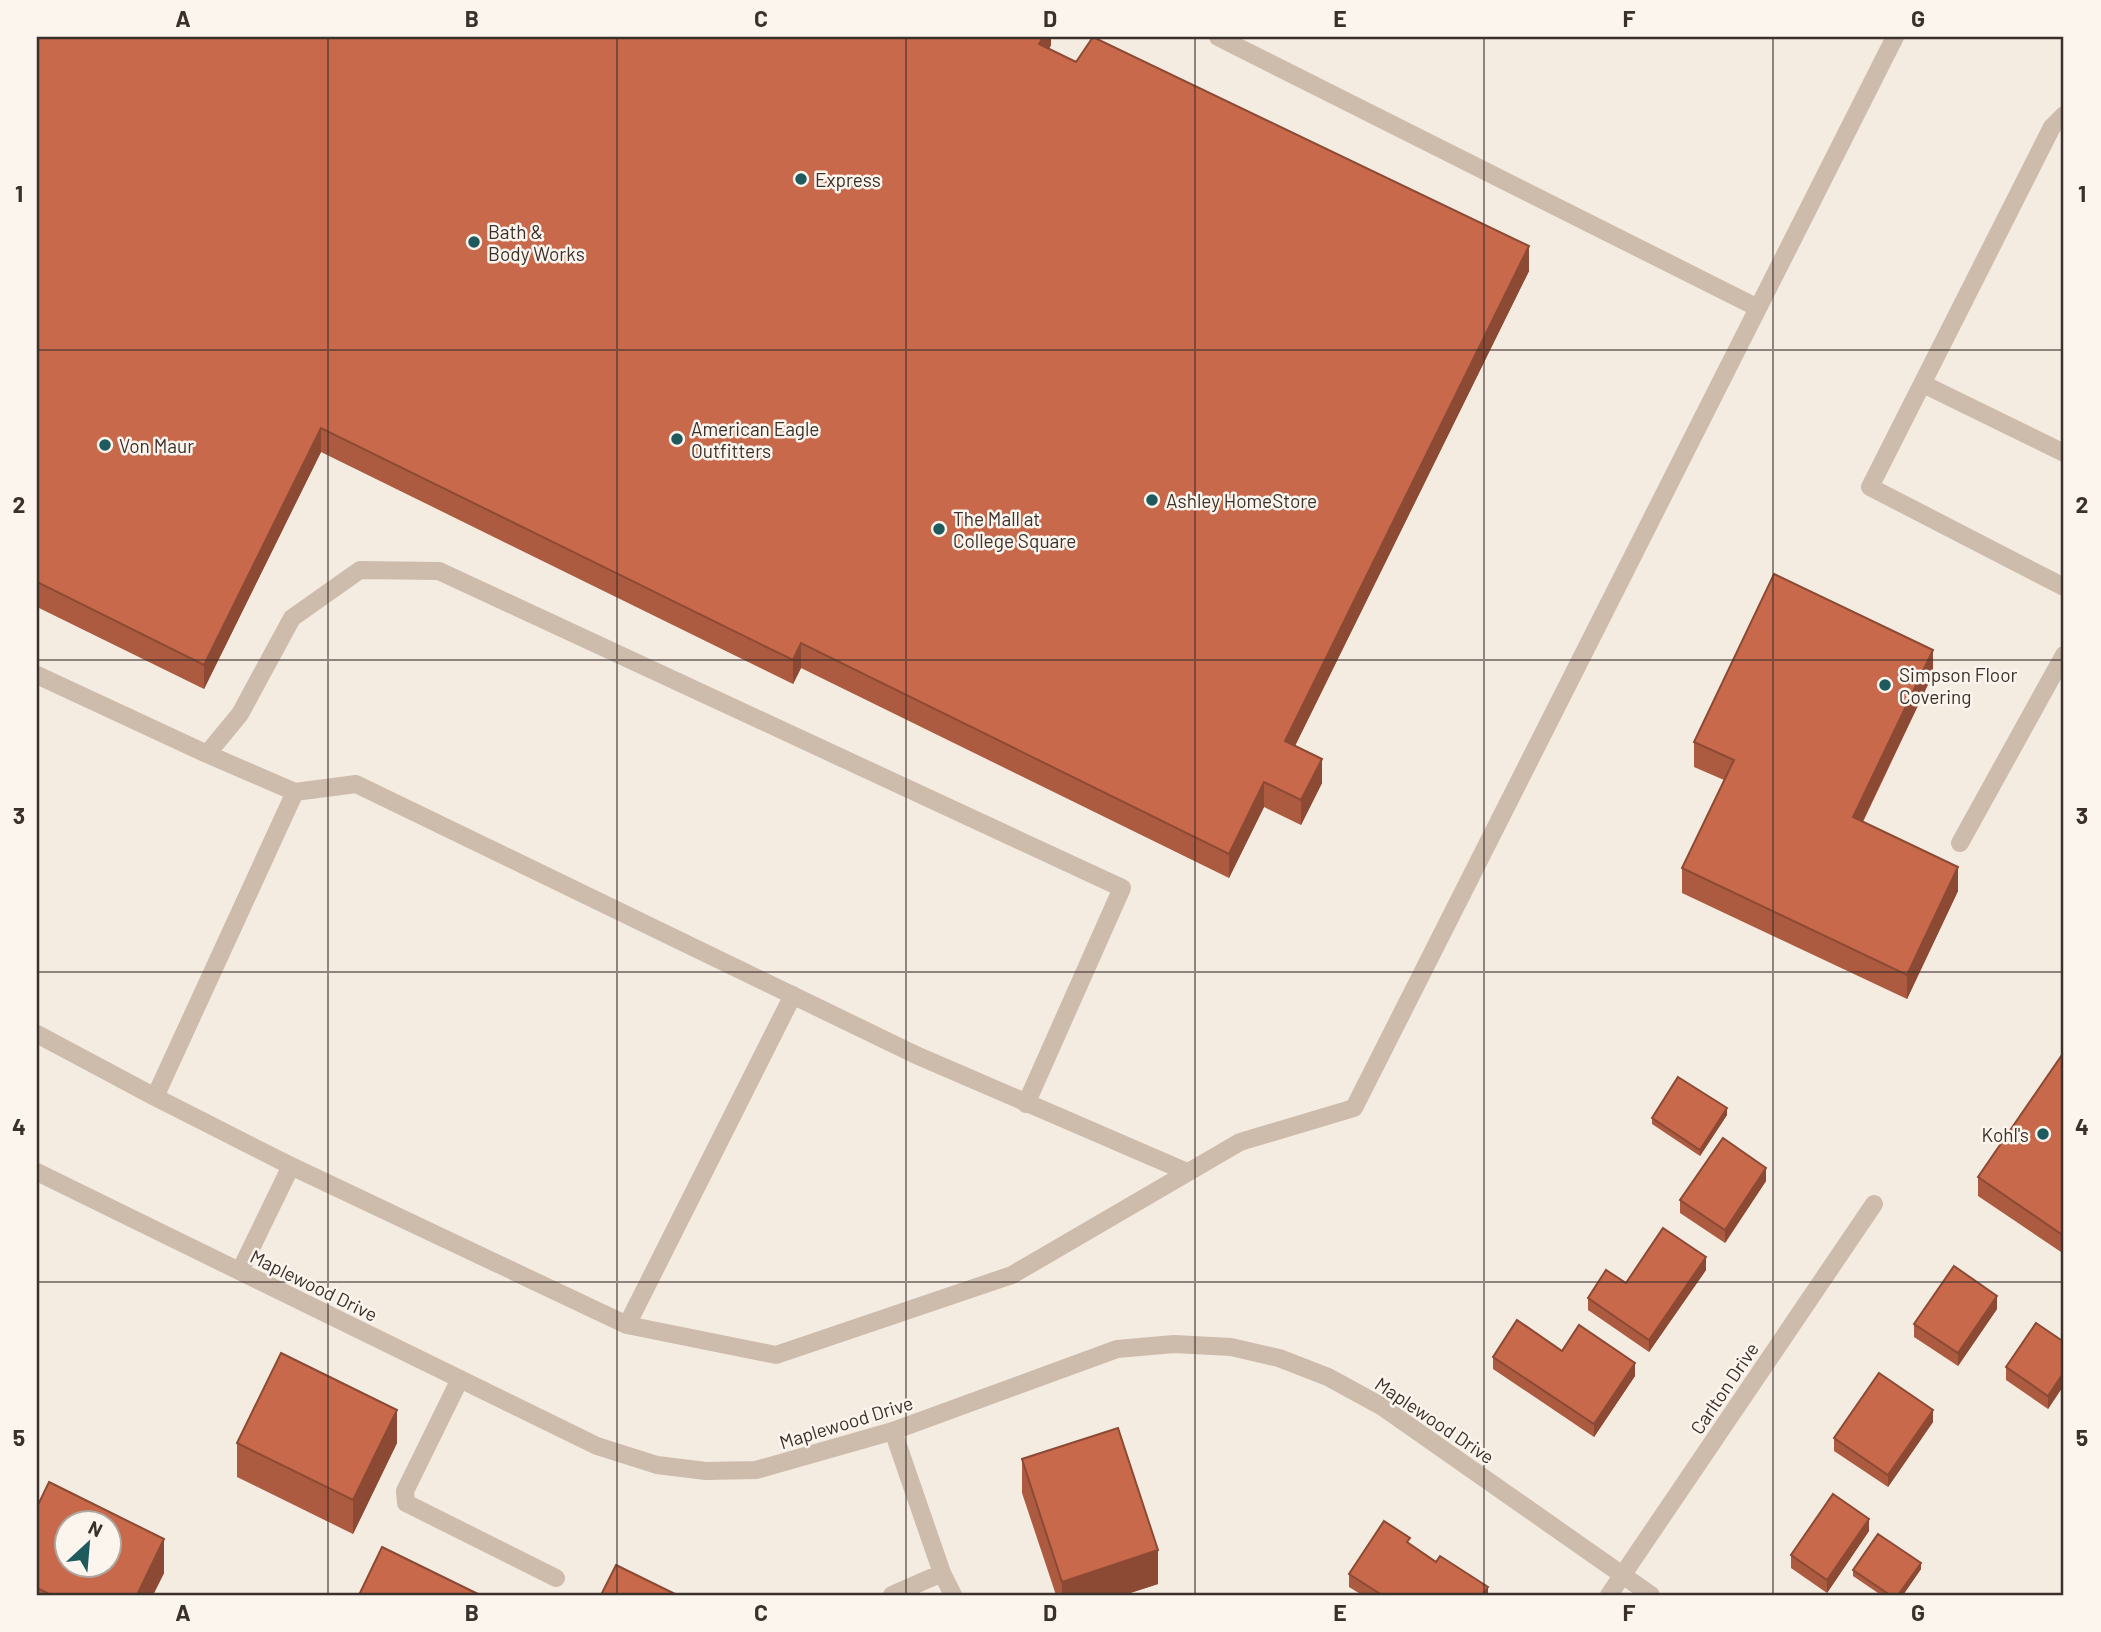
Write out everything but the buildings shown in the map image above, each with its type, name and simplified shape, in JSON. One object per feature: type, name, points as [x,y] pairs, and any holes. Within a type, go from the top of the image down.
[{"type":"street","points":[[1218,37],[1758,308]]},
{"type":"street","points":[[37,1034],[291,1166],[626,1325],[776,1355],[1012,1275],[1240,1142],[1354,1108],[1895,37]]},
{"type":"street","points":[[2064,115],[2052,127],[1870,487],[2064,587]]},
{"type":"street","points":[[1923,384],[2064,453]]},
{"type":"street","points":[[207,754],[240,714],[292,618],[360,570],[439,571],[1122,888],[1026,1104]]},
{"type":"street","points":[[1960,843],[2064,655]]},
{"type":"street","points":[[37,675],[295,792],[356,784],[916,1055],[1187,1172]]},
{"type":"street","points":[[155,1097],[295,792]]},
{"type":"street","points":[[626,1325],[793,995]]},
{"type":"street","points":[[240,1271],[291,1166]]},
{"type":"street","name":"Maplewood Drive","points":[[37,1172],[597,1446],[657,1465],[706,1471],[755,1470],[893,1431],[1117,1349],[1174,1344],[1231,1347],[1279,1358],[1328,1377],[1381,1406],[1651,1595]]},
{"type":"street","name":"Carlton Drive","points":[[1609,1595],[1874,1204]]},
{"type":"street","points":[[460,1379],[405,1491],[406,1503],[556,1578]]},
{"type":"street","points":[[893,1431],[942,1573],[953,1595]]},
{"type":"street","points":[[892,1595],[942,1573]]},
{"type":"place","name":"Express","points":[[801,179]]},
{"type":"place","name":"Bath & Body Works","points":[[474,242]]},
{"type":"place","name":"American Eagle Outfitters","points":[[677,439]]},
{"type":"place","name":"Von Maur","points":[[105,445]]},
{"type":"place","name":"Ashley HomeStore","points":[[1152,500]]},
{"type":"place","name":"The Mall at College Square","points":[[939,529]]},
{"type":"place","name":"Simpson Floor Covering","points":[[1885,685]]},
{"type":"place","name":"Kohl's","points":[[2043,1134]]}]
